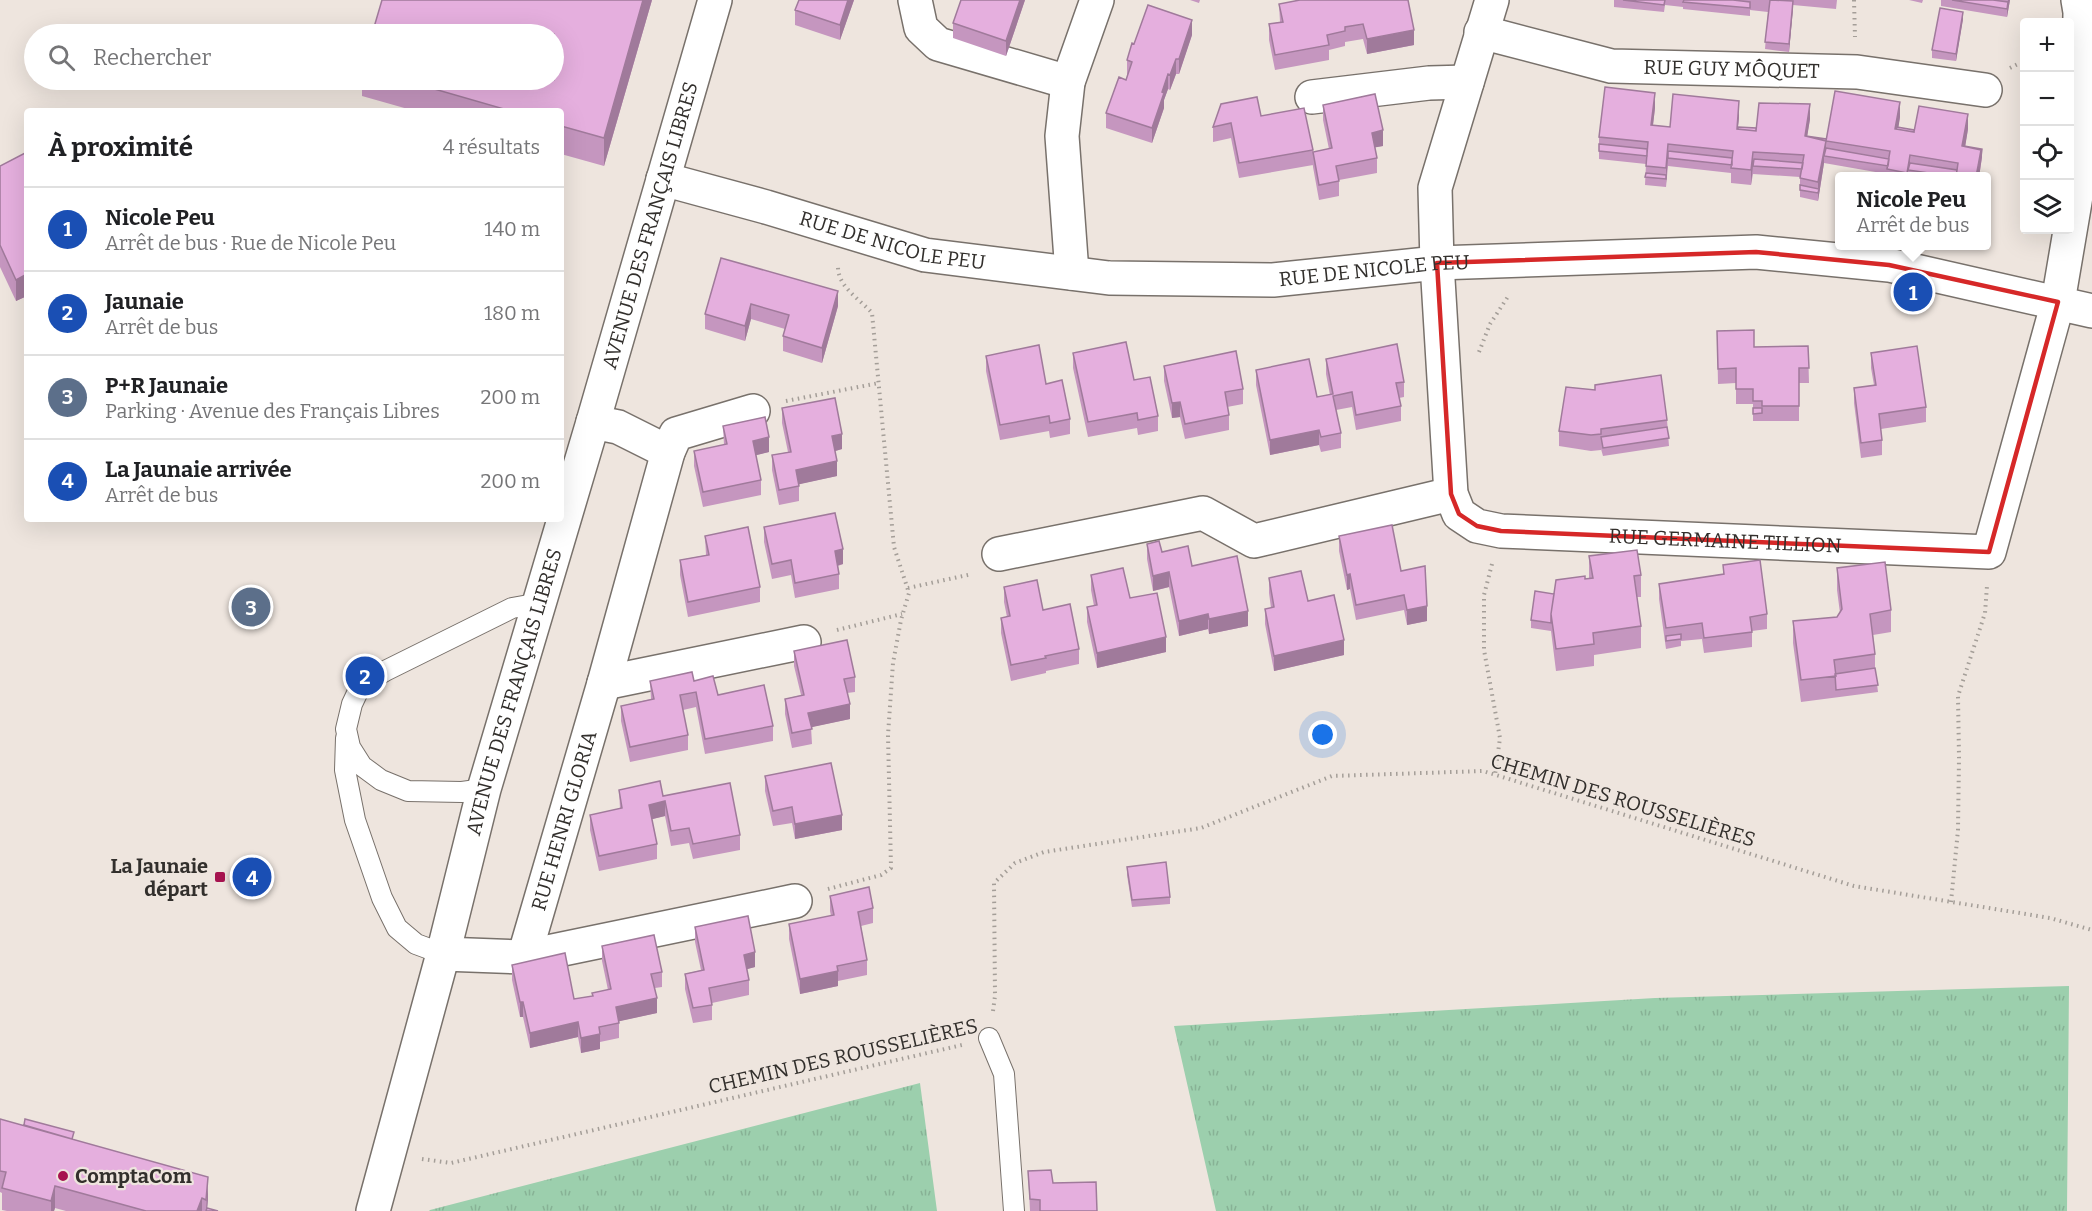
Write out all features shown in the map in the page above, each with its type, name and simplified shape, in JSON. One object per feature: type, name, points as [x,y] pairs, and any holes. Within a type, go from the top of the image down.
[{"type":"street","name":"AVENUE DES FRANÇAIS LIBRES","points":[[564,521],[715,0]]},
{"type":"street","points":[[915,0],[921,28],[938,44],[1068,82]]},
{"type":"street","points":[[1072,273],[1062,136],[1068,82],[1097,0]]},
{"type":"street","points":[[1437,263],[1435,188],[1492,0]]},
{"type":"street","points":[[1989,552],[2058,302],[2078,184],[2080,12],[2078,0]]},
{"type":"street","name":"RUE GUY MÔQUET","points":[[1481,32],[1611,66],[1857,72],[1985,90]]},
{"type":"street","points":[[1312,97],[1429,83],[1467,82]]},
{"type":"street","name":"RUE DE NICOLE PEU","points":[[663,179],[766,207],[925,255],[1109,278],[1273,280],[1437,263],[1756,252],[1889,265],[2092,311]]},
{"type":"street","name":"RUE GERMAINE TILLION","points":[[1437,263],[1451,494],[1459,514],[1477,526],[1501,531],[1989,552]]},
{"type":"street","name":"RUE HENRI GLORIA","points":[[524,957],[668,452],[676,434],[753,411]]},
{"type":"street","points":[[593,422],[618,427],[668,452]]},
{"type":"street","points":[[999,554],[1203,513],[1254,541],[1451,494]]},
{"type":"street","name":"AVENUE DES FRANÇAIS LIBRES","points":[[373,1211],[443,954],[483,789],[564,522]]},
{"type":"street","points":[[604,683],[804,642]]},
{"type":"street","points":[[443,954],[524,957],[795,902]]},
{"type":"lane","points":[[443,954],[416,944],[397,928],[382,898],[355,820],[345,770],[346,729],[352,704],[361,685],[512,608],[540,603]]},
{"type":"lane","points":[[346,729],[350,747],[362,766],[381,780],[408,791],[452,792],[483,789]]},
{"type":"lane","points":[[989,1038],[1004,1074],[1014,1211]]},
{"type":"path","points":[[1854,0],[1855,43]]},
{"type":"path","points":[[795,902],[820,891],[881,874],[891,868],[888,735],[893,663],[909,593],[894,547],[872,314],[841,280],[838,270],[839,262]]},
{"type":"path","points":[[1477,356],[1490,324],[1514,288]]},
{"type":"path","points":[[753,411],[779,403],[879,382]]},
{"type":"path","points":[[1495,775],[1500,738],[1484,650],[1484,595],[1501,531]]},
{"type":"path","points":[[1951,902],[1958,830],[1958,696],[1985,613],[1989,552]]},
{"type":"path","points":[[908,588],[979,572],[999,554]]},
{"type":"path","points":[[804,642],[823,634],[903,613]]},
{"type":"path","name":"CHEMIN DES ROUSSELIÈRES","points":[[388,1155],[451,1163],[989,1038],[995,996],[994,883],[1016,863],[1044,852],[1201,828],[1332,776],[1483,771],[1854,886],[2050,918],[2092,930]]},
{"type":"highlighted area","points":[[1756,252],[1889,265],[2058,302],[1989,552],[1501,531],[1477,526],[1459,514],[1451,494],[1437,263]]},
{"type":"green space","points":[[2069,986],[2067,1211],[1216,1211],[1174,1026],[1655,998]]},
{"type":"green space","points":[[920,1083],[937,1211],[429,1211],[430,1210]]},
{"type":"building","points":[[382,0],[643,0],[604,138],[564,127],[564,108],[501,108],[438,90],[564,90],[564,24],[375,24]]},
{"type":"building","points":[[799,0],[848,0],[840,25],[795,10]]},
{"type":"building","points":[[961,0],[1020,0],[1006,41],[953,23]]},
{"type":"building","points":[[1300,0],[1408,0],[1414,30],[1367,39],[1363,24],[1345,27],[1345,31],[1327,35],[1329,45],[1275,55],[1269,24],[1283,22],[1279,4]]},
{"type":"building","points":[[1623,0],[1665,0],[1664,5]]},
{"type":"building","points":[[1684,0],[1750,2],[1750,8],[1683,2]]},
{"type":"building","points":[[1770,0],[1793,1],[1789,44],[1765,42]]},
{"type":"building","points":[[1952,0],[1993,0],[2008,2],[2007,9]]},
{"type":"building","points":[[1148,5],[1192,20],[1179,59],[1176,59],[1170,75],[1168,74],[1152,128],[1106,113],[1119,77],[1126,80],[1132,62],[1127,60]]},
{"type":"building","points":[[1940,8],[1963,12],[1956,54],[1932,50]]},
{"type":"building","points":[[1605,87],[1655,93],[1651,125],[1670,127],[1673,94],[1739,101],[1737,129],[1756,131],[1759,103],[1810,104],[1805,136],[1826,141],[1818,182],[1800,178],[1804,155],[1753,152],[1751,170],[1731,168],[1733,151],[1668,144],[1666,168],[1646,166],[1648,142],[1599,137]]},
{"type":"building","points":[[1835,91],[1900,102],[1895,129],[1914,132],[1919,106],[1968,114],[1962,146],[1981,150],[1977,172],[1957,172],[1958,163],[1910,155],[1907,172],[1902,172],[1887,169],[1890,151],[1826,141]]},
{"type":"building","points":[[1375,94],[1383,130],[1372,133],[1377,158],[1336,166],[1339,181],[1319,185],[1313,152],[1332,148],[1323,105]]},
{"type":"building","points":[[1257,97],[1261,116],[1304,108],[1313,150],[1239,163],[1231,123],[1213,127],[1221,104]]},
{"type":"building","points":[[1738,127],[1756,128],[1756,131],[1738,129]]},
{"type":"building","points":[[1897,127],[1914,130],[1914,132],[1896,129]]},
{"type":"building","points":[[1599,144],[1647,149],[1647,156],[1599,151]]},
{"type":"building","points":[[1826,148],[1889,159],[1888,166],[1824,156]]},
{"type":"building","points":[[1668,151],[1732,158],[1732,165],[1668,158]]},
{"type":"building","points":[[24,154],[24,276],[16,280],[0,245],[0,166]]},
{"type":"building","points":[[1754,159],[1803,163],[1802,169],[1753,166]]},
{"type":"building","points":[[1910,163],[1957,170],[1957,172],[1922,172],[1908,170]]},
{"type":"building","points":[[1646,173],[1666,175],[1666,179],[1645,177]]},
{"type":"building","points":[[1800,185],[1819,189],[1818,193],[1800,190]]},
{"type":"building","points":[[721,258],[838,291],[822,348],[783,336],[789,315],[751,304],[745,326],[705,314]]},
{"type":"building","points":[[1754,330],[1754,347],[1808,346],[1809,368],[1799,368],[1799,406],[1762,406],[1762,401],[1753,401],[1753,389],[1736,389],[1736,368],[1718,369],[1717,331]]},
{"type":"building","points":[[1126,342],[1134,380],[1150,377],[1158,416],[1138,420],[1137,413],[1088,422],[1073,353]]},
{"type":"building","points":[[1397,344],[1404,382],[1396,383],[1401,406],[1356,415],[1352,392],[1333,396],[1341,433],[1321,437],[1319,430],[1270,440],[1256,370],[1309,359],[1317,397],[1333,394],[1326,359]]},
{"type":"building","points":[[1039,345],[1046,384],[1062,380],[1070,419],[1050,423],[1049,416],[1000,425],[986,356]]},
{"type":"building","points":[[1917,346],[1926,407],[1879,414],[1882,440],[1861,443],[1854,388],[1876,385],[1871,353]]},
{"type":"building","points":[[1236,351],[1243,389],[1225,392],[1229,415],[1185,424],[1180,402],[1172,403],[1164,366]]},
{"type":"building","points":[[1661,375],[1667,420],[1601,429],[1601,434],[1559,431],[1566,387],[1595,390],[1595,385]]},
{"type":"building","points":[[835,398],[842,434],[832,436],[837,461],[796,470],[799,486],[779,490],[772,455],[791,452],[782,408]]},
{"type":"building","points":[[1753,408],[1762,408],[1762,413],[1753,414]]},
{"type":"building","points":[[765,417],[769,437],[753,441],[761,480],[703,492],[694,451],[727,444],[723,426]]},
{"type":"building","points":[[1667,427],[1669,438],[1603,448],[1601,437]]},
{"type":"building","points":[[835,513],[843,549],[835,551],[839,574],[795,583],[791,560],[772,564],[764,527]]},
{"type":"building","points":[[1392,525],[1401,571],[1425,566],[1427,606],[1407,610],[1404,595],[1356,605],[1339,536]]},
{"type":"building","points":[[748,527],[760,587],[688,602],[680,560],[709,555],[705,536]]},
{"type":"building","points":[[1159,541],[1162,552],[1188,546],[1192,566],[1237,556],[1248,611],[1209,619],[1208,614],[1179,621],[1169,572],[1153,576],[1147,544]]},
{"type":"building","points":[[1637,550],[1641,575],[1634,576],[1641,626],[1593,633],[1594,644],[1556,649],[1551,614],[1556,580],[1585,576],[1585,579],[1593,578],[1589,556]]},
{"type":"building","points":[[1760,560],[1767,614],[1750,617],[1752,632],[1704,638],[1702,623],[1666,628],[1659,584],[1724,574],[1723,565]]},
{"type":"building","points":[[1885,562],[1891,610],[1870,614],[1875,654],[1834,660],[1836,676],[1801,680],[1793,621],[1837,617],[1842,609],[1837,568]]},
{"type":"building","points":[[1123,568],[1130,598],[1157,593],[1166,637],[1097,653],[1087,607],[1097,605],[1091,575]]},
{"type":"building","points":[[1301,571],[1308,601],[1334,595],[1344,640],[1274,656],[1265,609],[1274,607],[1269,578]]},
{"type":"building","points":[[1037,580],[1043,610],[1070,604],[1079,649],[1011,665],[1001,618],[1010,616],[1004,587]]},
{"type":"building","points":[[1535,591],[1554,594],[1551,623],[1531,620]]},
{"type":"building","points":[[1681,634],[1681,639],[1666,641],[1666,636]]},
{"type":"building","points":[[847,640],[855,677],[844,679],[850,704],[808,713],[812,729],[792,733],[785,699],[804,695],[794,651]]},
{"type":"building","points":[[1875,668],[1878,685],[1836,690],[1835,674]]},
{"type":"building","points":[[692,672],[694,681],[713,676],[718,695],[764,685],[773,726],[705,739],[696,692],[680,695],[688,735],[630,747],[621,706],[654,699],[650,681]]},
{"type":"building","points":[[831,763],[842,815],[795,824],[792,807],[773,811],[765,776]]},
{"type":"building","points":[[660,781],[663,796],[730,783],[740,835],[693,844],[689,828],[671,831],[665,801],[649,805],[657,844],[599,856],[590,815],[622,808],[619,790]]},
{"type":"building","points":[[1166,862],[1170,897],[1132,900],[1127,867]]},
{"type":"building","points":[[869,887],[873,908],[858,912],[867,960],[837,966],[838,971],[800,979],[789,924],[834,915],[830,896]]},
{"type":"building","points":[[748,916],[755,952],[744,955],[749,980],[709,988],[712,1005],[693,1008],[685,974],[704,970],[695,927]]},
{"type":"building","points":[[654,935],[662,972],[651,974],[657,998],[616,1007],[619,1023],[599,1027],[600,1034],[581,1038],[578,1022],[530,1033],[512,965],[565,953],[574,999],[593,996],[592,993],[611,989],[602,946]]},
{"type":"building","points":[[0,1119],[208,1177],[206,1200],[202,1198],[197,1211],[146,1211],[55,1186],[51,1201],[2,1188],[6,1172],[0,1171]]},
{"type":"building","points":[[25,1119],[74,1132],[72,1139],[24,1125]]},
{"type":"building","points":[[1051,1170],[1053,1183],[1096,1182],[1097,1211],[1040,1211],[1040,1200],[1030,1199],[1028,1171]]},
{"type":"place","name":"Nicole Peu","points":[[1913,292]]},
{"type":"place","name":"P+R Jaunaie","points":[[251,607]]},
{"type":"place","name":"Jaunaie","points":[[365,676]]},
{"type":"place","name":"La Jaunaie départ","points":[[220,877]]},
{"type":"place","name":"La Jaunaie arrivée","points":[[252,877]]},
{"type":"place","name":"ComptaCom","points":[[63,1176]]}]
